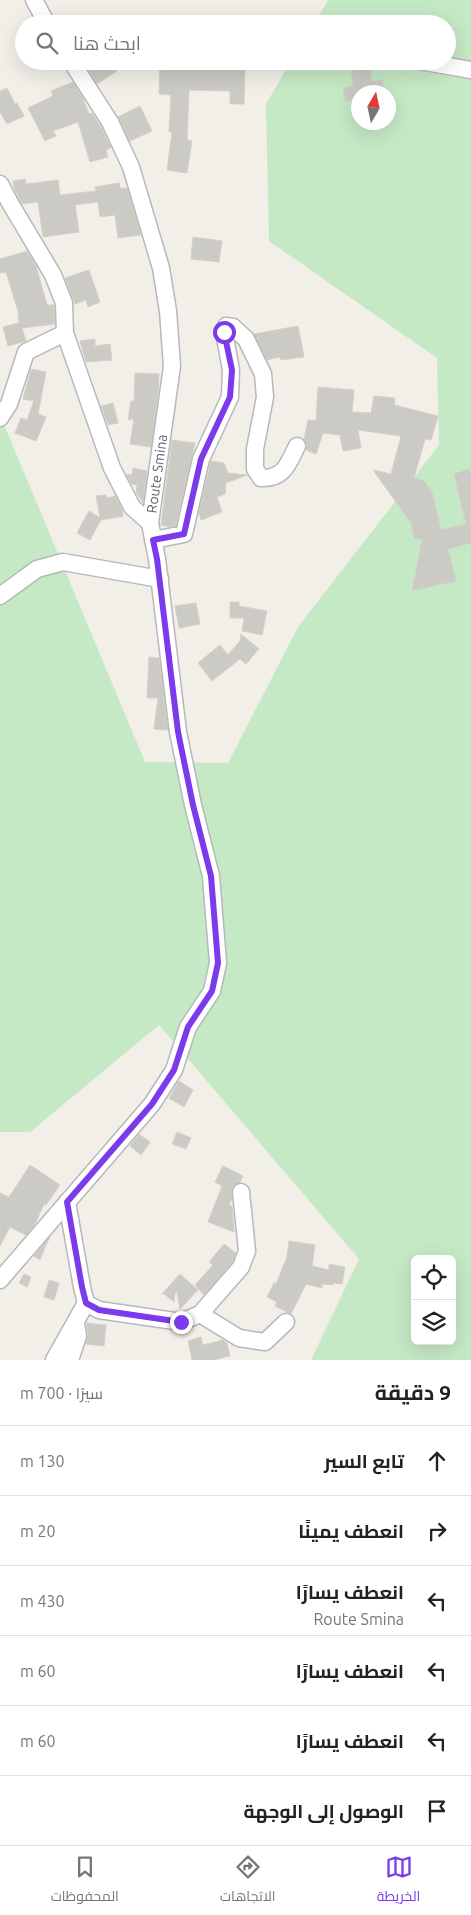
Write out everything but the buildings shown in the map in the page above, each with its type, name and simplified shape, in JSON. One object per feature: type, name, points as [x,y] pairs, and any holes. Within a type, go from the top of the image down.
[{"type":"street","points":[[34,0],[42,15]]},
{"type":"street","points":[[456,67],[471,70]]},
{"type":"street","name":"Route Smina","points":[[0,1280],[152,1104],[174,1070],[188,1027],[212,991],[218,963],[211,876],[193,805],[178,732],[160,579],[150,523],[172,366],[167,302],[161,268],[131,167],[110,122],[77,70]]},
{"type":"street","points":[[0,184],[53,275],[64,303],[65,333],[112,468],[132,507],[150,523]]},
{"type":"street","points":[[153,540],[184,534],[201,459],[230,397],[232,370],[224,332],[226,326],[233,327],[246,339],[263,374],[265,397],[255,449],[255,469],[261,478],[273,478],[285,470],[297,446]]},
{"type":"street","points":[[0,418],[9,404],[26,352],[65,333]]},
{"type":"street","points":[[0,596],[37,569],[62,562],[160,579]]},
{"type":"street","points":[[86,1303],[99,1310],[181,1322],[200,1314],[241,1267],[247,1251],[241,1192]]},
{"type":"street","points":[[54,1360],[86,1303],[67,1202]]},
{"type":"street","points":[[200,1314],[239,1338],[264,1342],[286,1322]]},
{"type":"street","points":[[70,1360],[78,1336],[75,1323]]},
{"type":"green space","points":[[328,0],[471,0],[471,1360],[311,1360],[359,1259],[159,1025],[30,1132],[0,1132],[0,415],[145,762],[228,763],[298,627],[439,445],[437,358],[269,241],[266,104],[286,70],[456,70],[456,15],[319,15]]},
{"type":"route","points":[[181,1322],[99,1310],[86,1303],[67,1202],[152,1104],[174,1070],[188,1027],[212,991],[218,963],[211,876],[193,805],[178,732],[157,559],[153,540],[184,534],[201,459],[230,397],[232,370],[224,332]]}]
